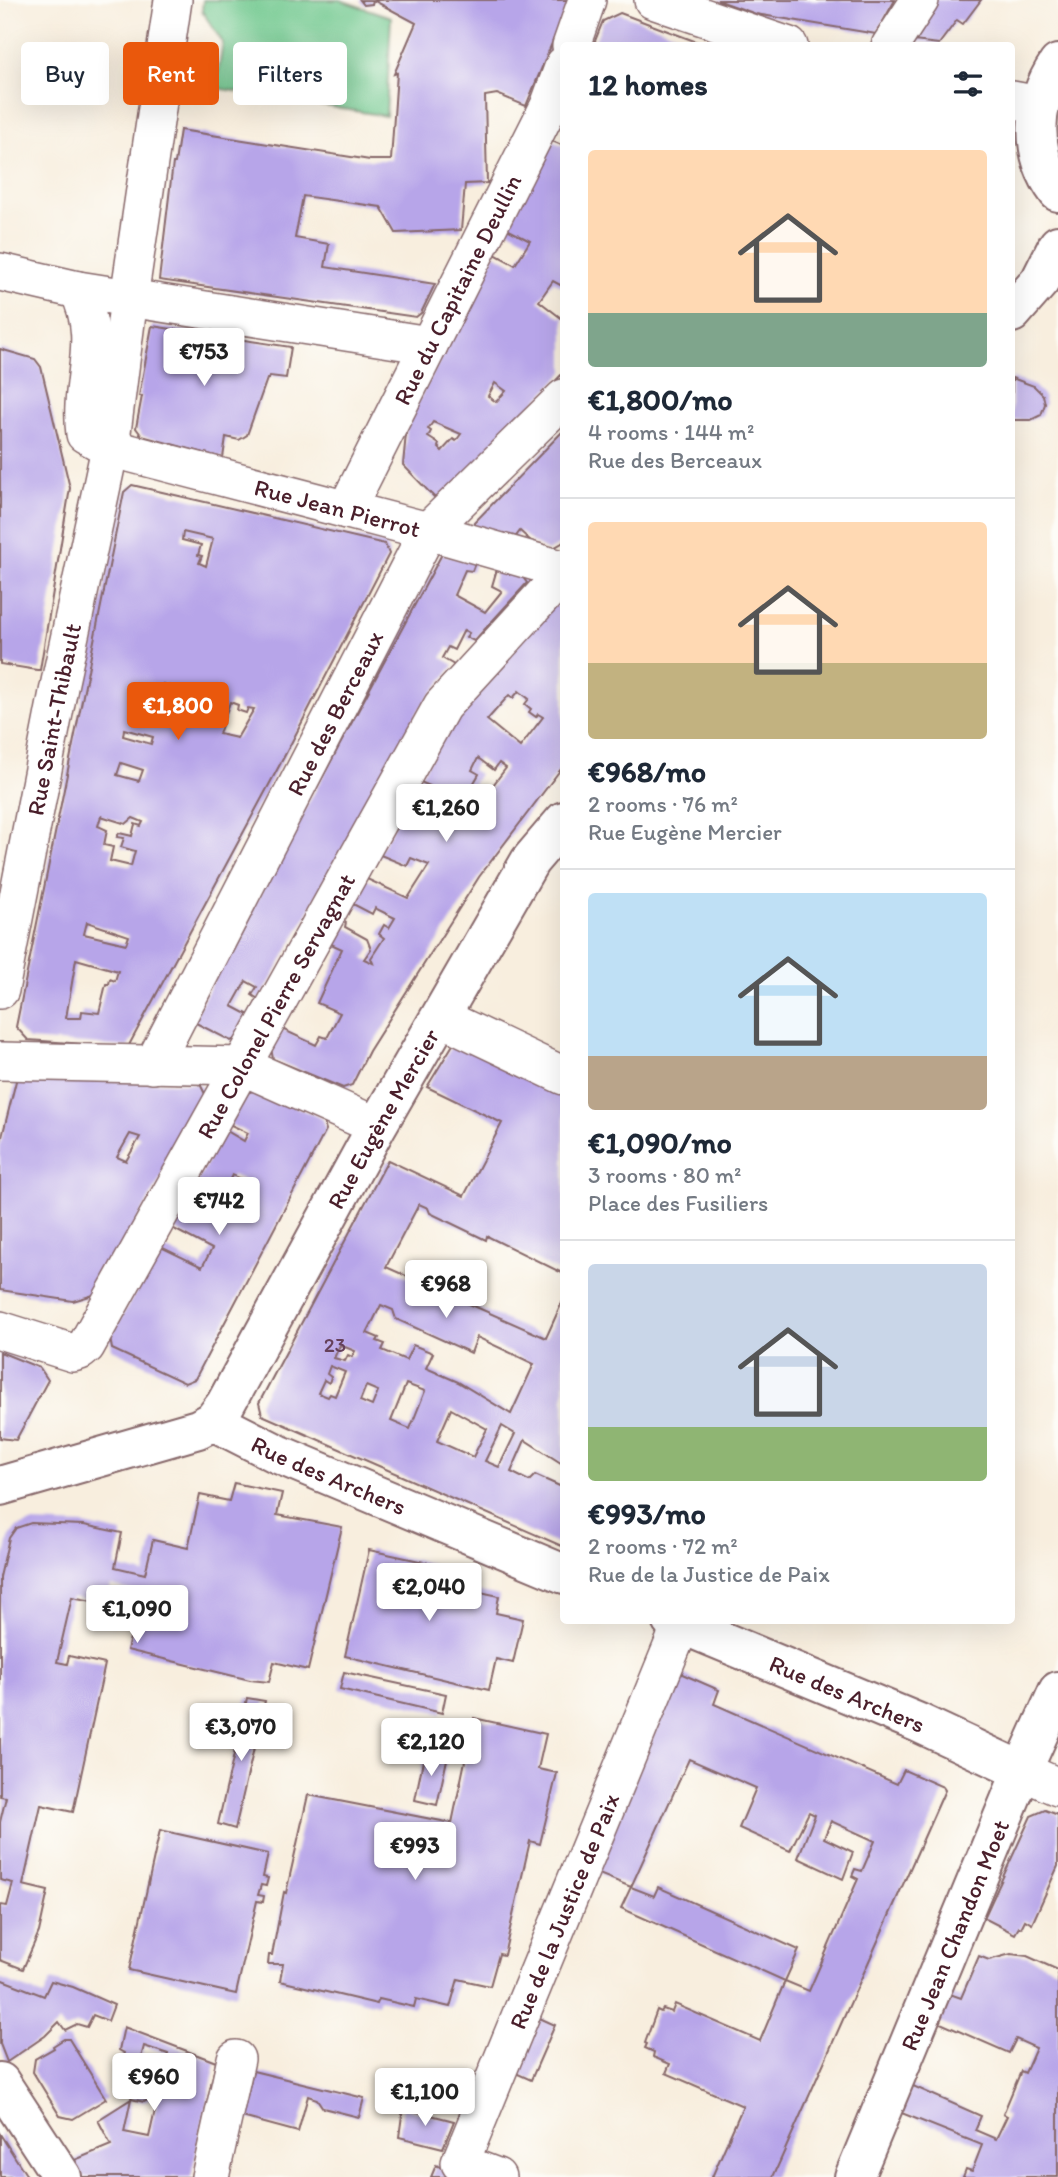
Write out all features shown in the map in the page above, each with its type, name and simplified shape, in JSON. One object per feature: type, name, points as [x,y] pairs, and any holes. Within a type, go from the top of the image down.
[{"type":"main road","points":[[1058,64],[1048,79],[1025,102],[1037,134],[1042,163],[1058,192]]},
{"type":"main road","points":[[1015,310],[1040,281],[1058,245]]},
{"type":"main road","name":"Rue Eugène Mercier","points":[[214,1421],[377,1126],[530,861],[560,826]]},
{"type":"main road","points":[[0,1486],[198,1430],[214,1421]]},
{"type":"main road","name":"Rue des Archers","points":[[214,1421],[278,1454],[560,1572]]},
{"type":"main road","points":[[0,1462],[59,1470]]},
{"type":"main road","points":[[0,1512],[59,1470]]},
{"type":"main road","name":"Rue des Archers","points":[[678,1624],[919,1723],[1023,1771]]},
{"type":"main road","name":"Rue Jean Chandon Moet","points":[[854,2177],[1058,1691]]},
{"type":"main road","points":[[0,2082],[62,2177]]},
{"type":"street","name":"Rue Saint-Thibault","points":[[0,990],[60,682],[110,448],[173,0]]},
{"type":"street","points":[[572,42],[587,0]]},
{"type":"street","points":[[653,0],[777,42]]},
{"type":"street","points":[[893,42],[920,0]]},
{"type":"street","name":"Rue du Capitaine Deullin","points":[[346,510],[549,106],[560,76]]},
{"type":"street","points":[[0,272],[78,290],[429,345]]},
{"type":"street","points":[[78,290],[86,305],[91,337],[82,412],[85,434],[110,448]]},
{"type":"street","name":"Rue des Berceaux","points":[[153,1065],[428,531],[560,402]]},
{"type":"street","name":"Rue Jean Pierrot","points":[[110,448],[428,531],[560,570]]},
{"type":"street","name":"Rue Colonel Pierre Servagnat","points":[[0,1330],[74,1353],[86,1346],[442,705],[560,575]]},
{"type":"street","points":[[440,1017],[560,1074]]},
{"type":"street","points":[[0,1060],[242,1066],[377,1126]]},
{"type":"street","name":"Rue de la Justice de Paix","points":[[497,2177],[460,2163],[676,1624]]},
{"type":"street","points":[[1023,1771],[1058,1787]]},
{"type":"street","points":[[210,2177],[236,2059]]},
{"type":"green space","points":[[203,0],[340,0],[391,17],[386,116],[319,105],[347,105],[347,42],[233,42],[233,91],[219,88],[223,43],[202,11]]},
{"type":"building","points":[[360,0],[373,0],[372,4],[364,5]]},
{"type":"building","points":[[373,0],[569,0],[526,106],[497,94],[485,96],[487,183],[465,184],[461,230],[396,233],[381,207],[303,196],[295,238],[329,244],[325,267],[435,284],[421,313],[416,317],[159,280],[173,163],[180,130],[370,160],[391,160],[397,73],[394,74],[416,23]]},
{"type":"building","points":[[717,0],[895,0],[876,34],[756,14]]},
{"type":"building","points":[[935,0],[981,0],[963,24],[957,20],[940,42],[913,41]]},
{"type":"building","points":[[620,13],[697,42],[595,42],[603,21]]},
{"type":"building","points":[[552,141],[560,144],[560,285],[553,281],[539,301],[560,317],[560,376],[443,498],[435,498],[403,465],[407,423],[495,254],[515,265],[530,241],[507,229]],"holes":[[[495,383],[506,391],[496,402],[488,396]],[[433,422],[461,434],[442,451],[438,447],[439,444],[428,437],[431,431],[428,429]]]},
{"type":"building","points":[[152,326],[291,347],[286,378],[270,376],[267,379],[247,435],[239,440],[226,437],[223,458],[142,436],[136,428]]},
{"type":"building","points":[[0,349],[35,359],[41,367],[70,488],[40,670],[0,664]]},
{"type":"building","points":[[1015,379],[1034,386],[1043,395],[1045,404],[1041,415],[1031,420],[1015,420]]},
{"type":"building","points":[[560,434],[560,544],[548,551],[520,531],[511,543],[472,525]]},
{"type":"building","points":[[132,485],[385,544],[389,554],[285,755],[128,1047],[28,1040],[16,1027],[124,492]],"holes":[[[183,532],[213,539],[206,566],[199,563],[202,556],[198,555],[201,545],[182,540]],[[163,684],[177,688],[175,694],[181,696],[176,710],[158,704]],[[230,702],[238,705],[237,710],[246,713],[248,708],[254,709],[237,738],[219,734]],[[124,729],[153,737],[151,744],[123,736]],[[121,763],[143,770],[139,781],[117,775]],[[101,816],[126,824],[133,818],[143,822],[141,826],[135,824],[132,836],[119,833],[117,837],[124,838],[121,847],[135,851],[131,866],[110,861],[113,847],[104,845],[107,830],[98,826]],[[87,922],[129,936],[126,944],[84,934]],[[76,959],[118,971],[115,981],[110,979],[109,984],[106,984],[99,1013],[82,1011],[81,1018],[66,1018]]]},
{"type":"building","points":[[442,554],[475,563],[472,571],[465,570],[454,595],[485,612],[502,591],[492,586],[497,569],[522,576],[527,583],[474,641],[466,637],[469,633],[464,630],[454,650],[448,647],[442,658],[454,665],[419,710],[260,1000],[252,995],[257,987],[246,981],[232,1006],[251,1016],[241,1036],[231,1041],[192,1021]]},
{"type":"building","points":[[560,605],[560,770],[479,877],[369,1051],[352,1085],[343,1088],[273,1059],[271,1048],[282,1029],[316,1045],[321,1036],[327,1038],[340,1013],[317,1003],[342,949],[329,943],[342,920],[346,922],[345,927],[367,939],[371,949],[364,959],[373,963],[371,958],[384,938],[379,934],[384,925],[389,928],[395,918],[375,908],[372,914],[351,903],[365,878],[408,898],[429,865],[411,858],[407,866],[378,854],[404,808],[418,814],[430,786],[418,781],[456,714],[550,606]],"holes":[[[519,691],[529,699],[525,704],[531,709],[529,712],[536,717],[538,714],[543,717],[520,747],[487,720],[509,695],[513,698]],[[478,758],[494,770],[499,763],[506,768],[483,798],[476,793],[469,802],[464,800],[479,774],[472,770]]]},
{"type":"building","points":[[457,1038],[560,1088],[560,1272],[487,1236],[486,1240],[430,1213],[428,1208],[419,1204],[386,1267],[546,1338],[560,1307],[560,1462],[525,1440],[511,1472],[529,1481],[535,1475],[560,1486],[560,1545],[262,1415],[259,1403],[388,1160],[464,1196],[502,1123],[427,1087]],"holes":[[[381,1305],[393,1310],[396,1319],[471,1353],[477,1337],[534,1364],[511,1414],[458,1382],[426,1368],[433,1353],[413,1345],[406,1360],[382,1350],[385,1344],[367,1333]],[[340,1345],[355,1351],[352,1357],[348,1355],[345,1361],[334,1358]],[[330,1366],[345,1372],[335,1396],[330,1394],[328,1397],[318,1393],[324,1380],[329,1383],[331,1377],[327,1374]],[[406,1384],[425,1391],[410,1429],[391,1421]],[[366,1386],[378,1391],[372,1406],[360,1401]],[[451,1409],[487,1429],[473,1457],[437,1441]],[[502,1426],[515,1434],[499,1467],[485,1461]]]},
{"type":"building","points":[[17,1077],[200,1084],[206,1096],[97,1294],[73,1301],[0,1290],[0,1145]],"holes":[[[130,1134],[140,1137],[126,1161],[117,1157]]]},
{"type":"building","points":[[257,1090],[323,1119],[326,1130],[195,1379],[185,1383],[112,1349],[110,1338],[161,1247],[202,1267],[212,1249],[172,1228],[225,1130],[244,1141],[248,1133],[229,1124],[246,1093]],"holes":[[[232,1175],[248,1182],[241,1196],[237,1194],[229,1210],[221,1206],[232,1187],[227,1185]]]},
{"type":"building","points":[[0,1352],[40,1368],[48,1380],[16,1440],[0,1438]]},
{"type":"building","points":[[234,1483],[282,1493],[277,1515],[342,1527],[308,1670],[274,1662],[269,1682],[250,1680],[127,1650],[141,1593],[111,1586],[107,1604],[72,1597],[57,1662],[67,1664],[69,1656],[105,1664],[73,1812],[41,1805],[23,1885],[48,1891],[39,1932],[23,1969],[0,1960],[0,1905],[7,1906],[13,1883],[0,1880],[0,1822],[6,1797],[0,1796],[0,1577],[9,1538],[16,1528],[31,1523],[84,1525],[122,1533],[115,1567],[145,1574],[153,1540],[188,1548],[200,1495],[229,1501]]},
{"type":"building","points":[[369,1550],[452,1568],[448,1585],[499,1596],[496,1613],[523,1619],[513,1663],[496,1659],[489,1690],[345,1656]]},
{"type":"building","points":[[344,1672],[446,1694],[442,1713],[340,1689]]},
{"type":"building","points":[[680,1673],[719,1690],[714,1704],[897,1784],[904,1770],[945,1790],[773,2177],[712,2177],[743,2106],[666,2073],[670,2064],[653,2057],[654,2052],[645,2048],[645,2043],[657,2010],[672,2012],[675,2004],[760,2041],[785,1981],[809,1991],[858,1879],[852,1876],[855,1869],[862,1871],[875,1841],[831,1821],[824,1838],[853,1852],[843,1879],[798,1858],[815,1815],[809,1812],[790,1851],[739,1828],[756,1788],[689,1759],[631,1887],[594,1872]]},
{"type":"building","points":[[247,1698],[265,1701],[235,1829],[218,1824]]},
{"type":"building","points":[[474,1718],[546,1734],[538,1769],[557,1773],[540,1844],[530,1841],[504,1955],[499,1954],[490,1986],[458,1979],[450,2007],[416,1999],[414,2007],[379,1999],[377,2004],[280,1981],[283,1964],[268,1964],[269,1955],[272,1955],[284,1892],[286,1893],[308,1795],[452,1823]]},
{"type":"building","points":[[425,1751],[448,1755],[437,1805],[415,1800]]},
{"type":"building","points":[[1045,1810],[1058,1815],[1058,1866],[1032,1924],[1025,1920],[1015,1934],[984,1918],[1031,1816]]},
{"type":"building","points":[[160,1830],[268,1854],[263,1877],[268,1878],[266,1886],[261,1885],[258,1895],[264,1896],[263,1902],[257,1901],[236,1994],[129,1970]]},
{"type":"building","points":[[631,1887],[654,1896],[658,1887],[799,1950],[785,1981],[621,1908]]},
{"type":"building","points":[[1011,1954],[1027,1956],[1058,1970],[1058,2177],[963,2177],[966,2169],[972,2171],[982,2145],[899,2112],[911,2085],[981,2116],[975,2130],[996,2139],[1007,2116],[1003,2114],[1021,2071],[1025,2073],[1036,2048],[1016,2039],[1009,2053],[938,2022],[950,1994],[961,1998],[979,1956],[989,1960]]},
{"type":"building","points":[[0,1979],[44,1996],[51,1981],[73,1987],[114,2005],[108,2021],[93,2015],[87,2027],[77,2024],[65,2030],[59,2022],[45,2036],[7,2062],[0,2044]]},
{"type":"building","points":[[533,2015],[555,2025],[531,2080],[509,2070]]},
{"type":"building","points":[[124,2027],[216,2062],[191,2177],[79,2177],[70,2162],[111,2145],[98,2120],[131,2099],[135,2082],[119,2078],[124,2053],[119,2050]],"holes":[[[144,2046],[168,2054],[160,2084],[136,2077]],[[152,2092],[159,2093],[149,2137],[124,2132],[131,2099],[144,2102],[151,2098]]]},
{"type":"building","points":[[64,2039],[69,2039],[106,2099],[73,2119],[60,2116],[33,2072],[35,2059]]},
{"type":"building","points":[[253,2071],[364,2098],[359,2117],[323,2108],[317,2099],[308,2096],[298,2132],[242,2117]]},
{"type":"building","points":[[403,2108],[454,2121],[443,2148],[399,2137]]},
{"type":"building","points":[[0,2134],[25,2173],[28,2177],[0,2177]]},
{"type":"building","points":[[436,2165],[464,2177],[431,2177]]}]
